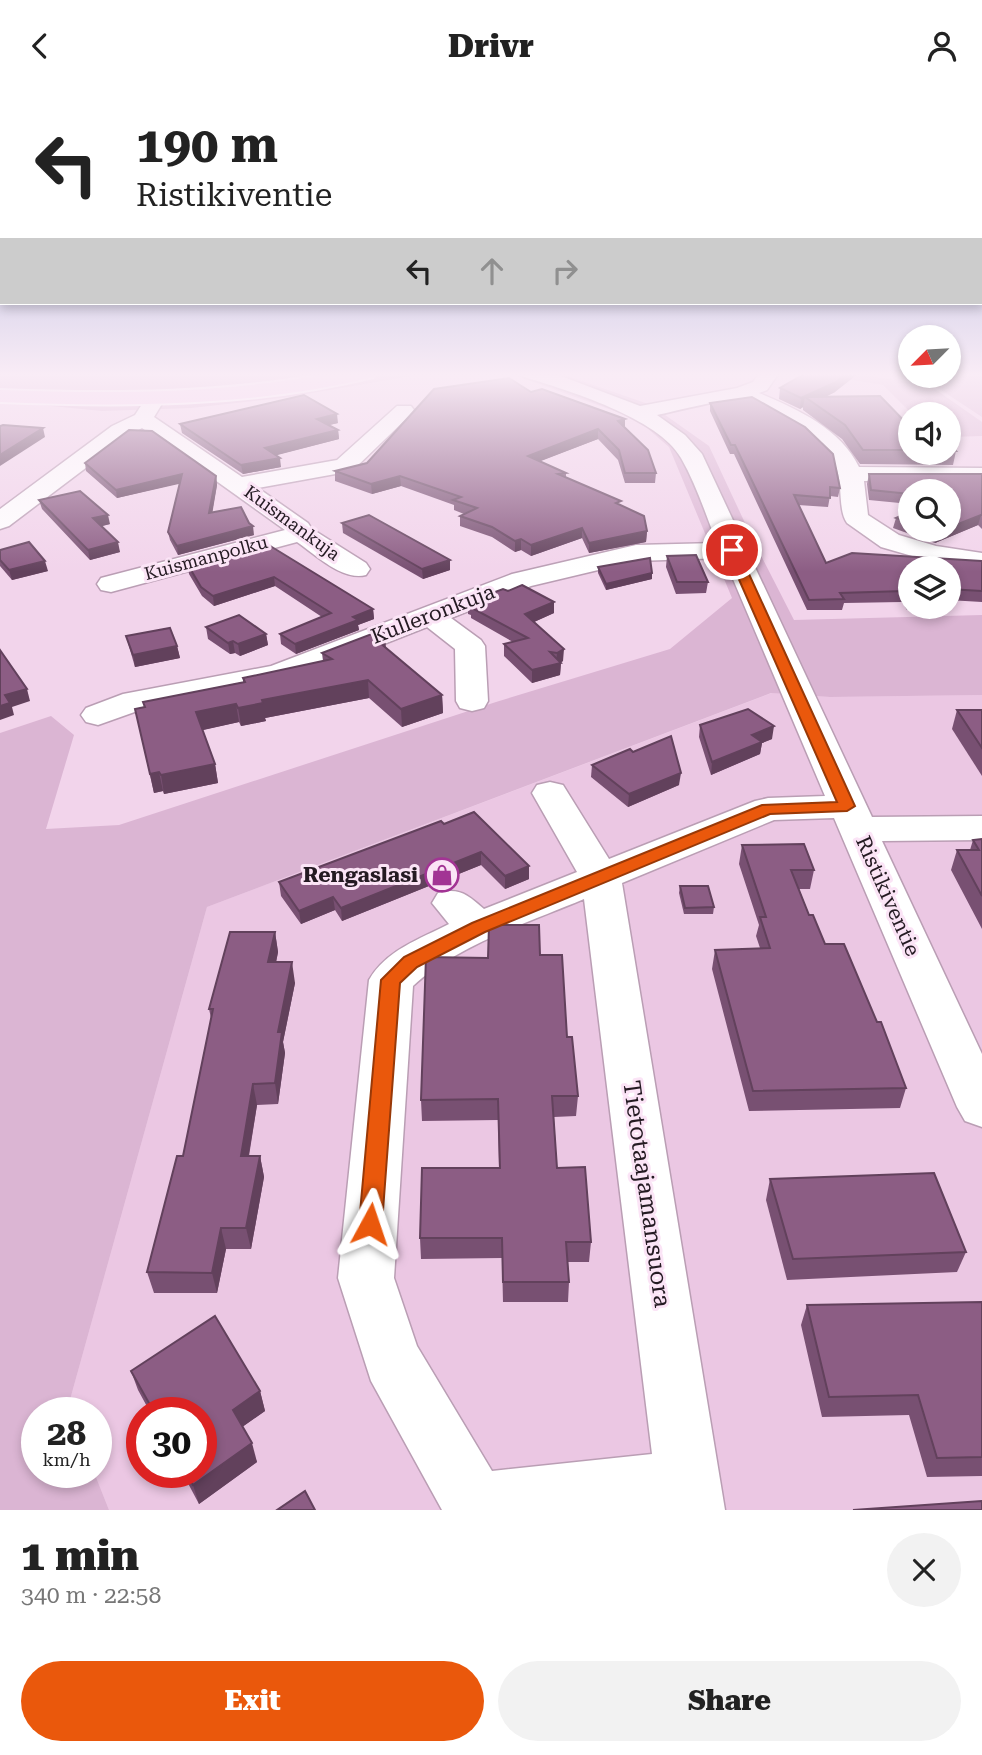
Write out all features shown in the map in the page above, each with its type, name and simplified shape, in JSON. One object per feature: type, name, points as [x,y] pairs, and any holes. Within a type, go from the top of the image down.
[{"type":"street","points":[[0,521],[109,439]]},
{"type":"street","name":"Kuismankuja","points":[[184,439],[238,485],[299,528],[301,533],[356,569]]},
{"type":"street","points":[[238,485],[344,466],[373,439]]},
{"type":"street","name":"Ristikiventie","points":[[680,439],[691,454],[982,1107]]},
{"type":"street","points":[[827,439],[851,474],[856,518],[890,541],[933,554],[982,561]]},
{"type":"street","points":[[851,474],[979,474]]},
{"type":"street","name":"Kuismanpolku","points":[[111,584],[301,533]]},
{"type":"street","name":"Kulleronkuja","points":[[98,715],[135,701],[279,674],[522,580],[636,553],[664,541],[732,550]]},
{"type":"street","points":[[429,615],[470,646],[472,701]]},
{"type":"street","points":[[550,793],[601,878]]},
{"type":"street","points":[[691,1496],[477,1508],[392,1360],[366,1278],[391,980],[465,915],[601,878],[768,809],[982,828]]},
{"type":"street","name":"Tietotaajamansuora","points":[[601,878],[691,1496]]},
{"type":"shaded area","points":[[660,439],[699,439],[709,446],[794,620],[898,617],[961,619],[961,616],[982,615],[982,695],[830,697],[771,693],[207,907],[71,1397],[21,1397],[21,1488],[100,1488],[109,1510],[0,1510],[0,733],[51,716],[74,735],[46,829],[119,825],[496,702],[670,649],[732,598],[669,447]]},
{"type":"shaded area","points":[[772,693],[830,697],[982,695],[982,1510],[109,1510],[100,1488],[112,1488],[112,1397],[71,1397],[207,907]]},
{"type":"building","points":[[0,439],[25,439],[0,455]]},
{"type":"building","points":[[117,439],[164,439],[216,476],[209,513],[241,507],[253,526],[177,546],[168,532],[182,474],[116,490],[85,463]]},
{"type":"building","points":[[203,439],[301,439],[265,448],[280,458],[241,465]]},
{"type":"building","points":[[389,439],[572,439],[528,456],[566,473],[558,474],[621,501],[616,503],[644,516],[647,531],[589,543],[582,528],[531,545],[521,539],[515,541],[492,527],[460,516],[477,508],[453,500],[461,497],[400,476],[371,484],[335,471],[367,463]]},
{"type":"building","points":[[608,439],[637,439],[648,450],[656,473],[625,473],[619,450]]},
{"type":"building","points":[[728,439],[818,439],[833,454],[840,488],[830,487],[830,498],[794,495],[826,563],[852,553],[901,556],[898,556],[898,591],[840,593],[844,599],[809,600],[735,445],[731,445]]},
{"type":"building","points":[[855,439],[898,439],[898,450],[863,450]]},
{"type":"building","points":[[869,474],[982,474],[982,515],[961,523],[961,479],[898,479],[898,493],[871,490]]},
{"type":"building","points":[[80,491],[108,515],[93,518],[118,542],[88,550],[39,500]]},
{"type":"building","points":[[369,515],[450,560],[422,569],[342,523]]},
{"type":"building","points":[[29,542],[45,561],[9,570],[0,560],[0,550]]},
{"type":"building","points":[[267,544],[373,609],[353,617],[358,620],[295,644],[280,634],[331,613],[274,577],[213,596],[201,587],[188,565]]},
{"type":"building","points":[[696,555],[708,582],[677,582],[667,556]]},
{"type":"building","points":[[650,558],[652,573],[606,584],[598,567]]},
{"type":"building","points":[[961,560],[982,561],[982,591],[961,590]]},
{"type":"building","points":[[522,585],[554,602],[525,614],[564,649],[557,653],[550,652],[561,663],[532,670],[504,644],[528,638],[470,607],[474,605],[468,602]]},
{"type":"building","points":[[239,615],[266,634],[238,644],[233,641],[228,643],[206,627]]},
{"type":"building","points":[[170,628],[177,646],[133,655],[126,636]]},
{"type":"building","points":[[382,630],[385,632],[373,637],[442,695],[401,709],[368,680],[262,700],[263,703],[238,708],[236,704],[196,712],[215,764],[161,775],[159,772],[150,774],[135,709],[145,707],[143,702],[245,682],[243,678],[332,659],[322,653]]},
{"type":"building","points":[[0,650],[27,689],[5,695],[10,703],[0,706]]},
{"type":"building","points":[[748,709],[774,726],[752,735],[762,742],[712,762],[700,725]]},
{"type":"building","points":[[957,710],[982,710],[982,748]]},
{"type":"building","points":[[671,736],[681,773],[629,794],[592,765],[630,749],[633,752]]},
{"type":"building","points":[[474,812],[529,866],[505,876],[481,852],[341,908],[333,897],[299,911],[279,882],[441,821],[444,824]]},
{"type":"building","points":[[982,839],[982,896],[957,850],[979,850],[973,840]]},
{"type":"building","points":[[804,844],[814,870],[791,870],[809,915],[813,915],[825,944],[844,944],[877,1022],[881,1022],[906,1088],[753,1091],[715,950],[770,948],[760,917],[766,917],[742,845]]},
{"type":"building","points":[[680,886],[708,886],[714,907],[685,908]]},
{"type":"building","points":[[489,925],[539,925],[540,955],[562,955],[567,1037],[572,1037],[578,1096],[552,1096],[557,1168],[585,1167],[591,1242],[566,1242],[569,1282],[503,1282],[502,1238],[420,1238],[422,1168],[500,1168],[498,1099],[421,1100],[426,957],[488,958]]},
{"type":"building","points":[[230,932],[275,932],[268,962],[292,962],[278,1032],[282,1032],[275,1083],[253,1084],[241,1156],[260,1156],[246,1228],[221,1228],[212,1273],[147,1272],[177,1156],[183,1156],[213,1009],[209,1009]]},
{"type":"building","points":[[934,1173],[966,1252],[793,1259],[770,1179]]},
{"type":"building","points":[[982,1302],[982,1457],[937,1458],[918,1395],[829,1397],[807,1305]]},
{"type":"building","points":[[215,1316],[260,1391],[233,1410],[252,1443],[217,1468],[217,1397],[146,1397],[131,1371]]},
{"type":"building","points":[[305,1491],[315,1510],[277,1510]]},
{"type":"building","points":[[982,1501],[982,1510],[853,1510]]},
{"type":"place","name":"Rengaslasi","points":[[442,875]]},
{"type":"route","points":[[370,1224],[391,980],[411,962],[478,927],[768,809],[847,806],[732,550]]}]
